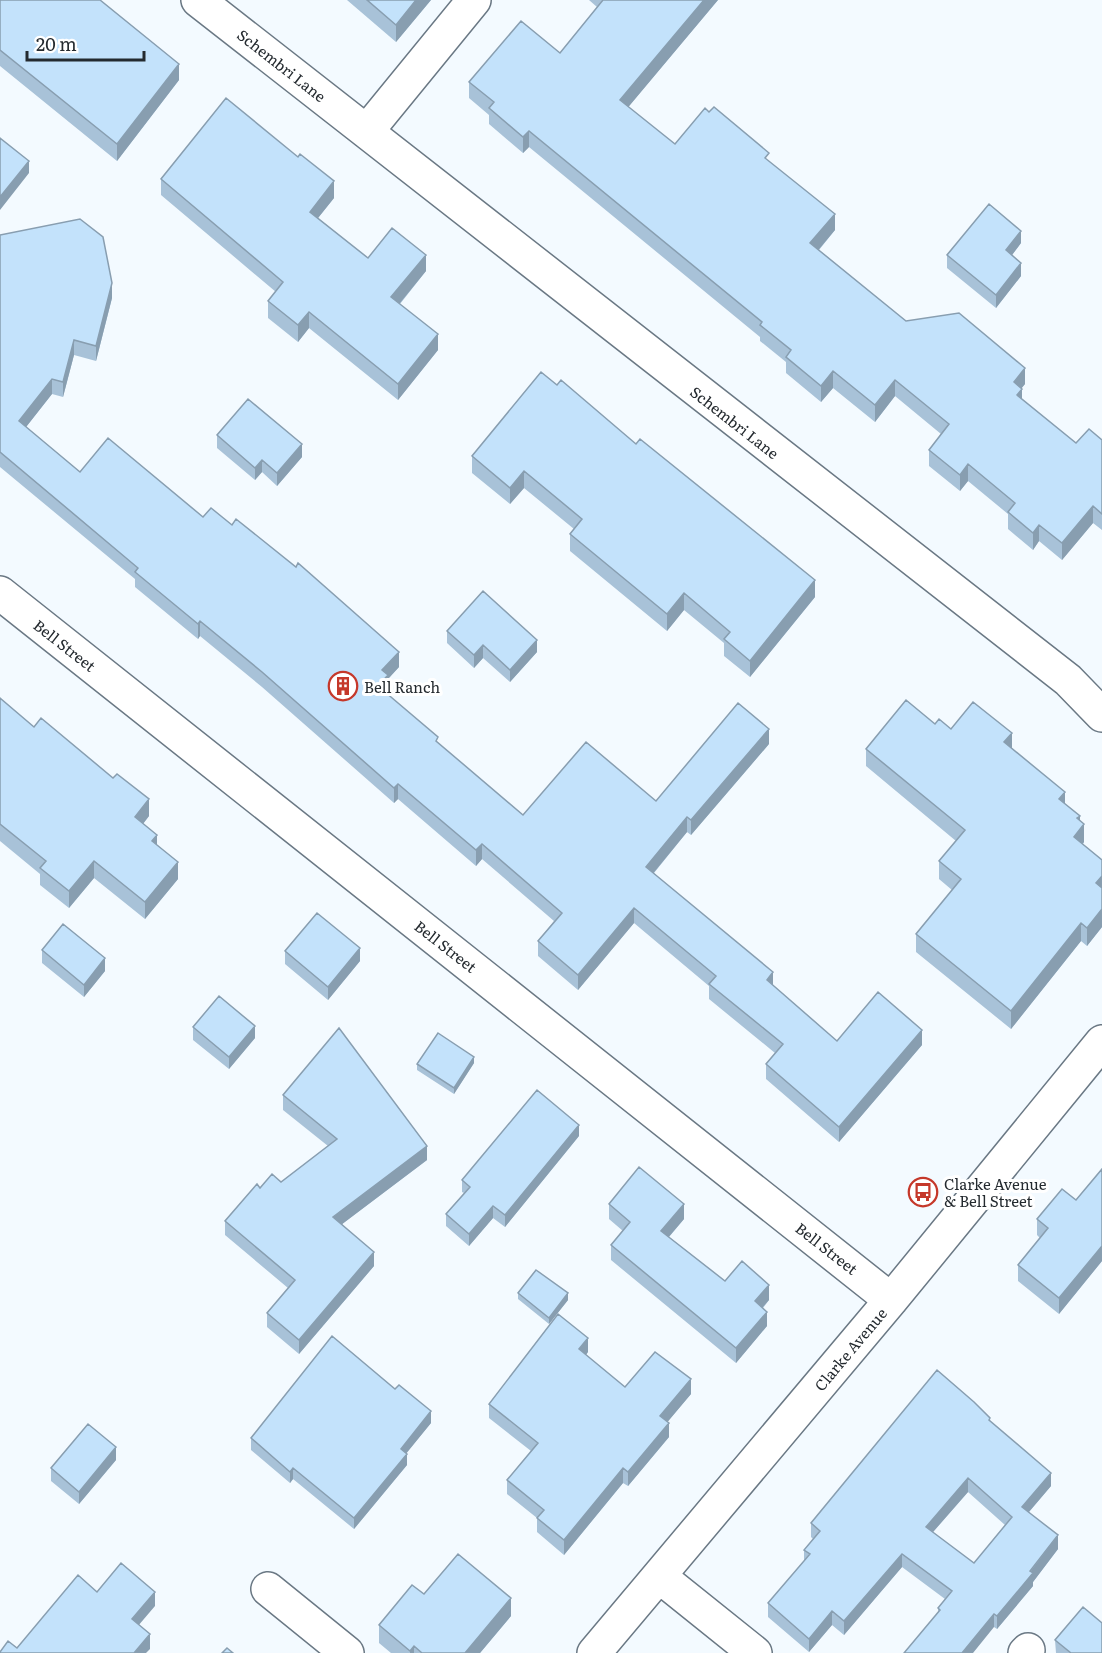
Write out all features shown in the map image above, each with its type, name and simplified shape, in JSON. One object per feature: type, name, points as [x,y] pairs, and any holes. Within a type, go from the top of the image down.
[{"type":"street","name":"Schembri Lane","points":[[198,0],[1068,681],[1102,715]]},
{"type":"street","points":[[367,131],[474,0]]},
{"type":"street","name":"Bell Street","points":[[0,593],[891,1300]]},
{"type":"street","name":"Clarke Avenue","points":[[594,1653],[891,1300],[1102,1041]]},
{"type":"street","points":[[659,1576],[755,1653]]},
{"type":"street","points":[[268,1588],[347,1653]]},
{"type":"building","points":[[0,0],[100,0],[179,64],[117,144],[0,50]]},
{"type":"building","points":[[367,0],[416,0],[396,25]]},
{"type":"building","points":[[603,0],[704,0],[620,100],[675,144],[705,108],[709,112],[714,107],[769,153],[765,158],[835,214],[810,243],[906,321],[959,313],[1025,368],[1014,382],[1022,389],[1017,395],[1076,443],[1089,429],[1102,440],[1102,514],[1093,506],[1062,543],[1039,525],[1033,533],[1008,512],[1015,503],[968,464],[960,475],[929,450],[949,424],[895,380],[875,405],[833,371],[821,386],[786,357],[791,350],[760,325],[762,322],[529,131],[523,137],[489,108],[494,102],[469,82],[521,21],[560,53]]},
{"type":"building","points":[[226,98],[298,157],[300,154],[334,181],[310,212],[368,258],[392,228],[426,255],[391,297],[438,334],[398,384],[309,312],[298,325],[268,301],[283,282],[161,179]]},
{"type":"building","points":[[0,138],[29,161],[0,197]]},
{"type":"building","points":[[989,204],[1021,231],[1006,250],[1021,263],[996,295],[947,255]]},
{"type":"building","points":[[80,219],[103,237],[112,283],[96,346],[74,340],[63,382],[52,379],[19,421],[80,472],[108,438],[203,517],[211,508],[232,525],[236,519],[296,567],[298,563],[399,652],[382,670],[388,675],[378,686],[438,737],[436,741],[523,815],[586,742],[656,801],[738,703],[769,729],[691,820],[687,817],[646,867],[773,972],[767,980],[837,1041],[878,992],[922,1030],[839,1127],[766,1064],[783,1044],[709,984],[716,976],[634,908],[578,975],[538,941],[562,913],[482,844],[476,850],[398,784],[394,788],[262,672],[200,621],[198,624],[135,572],[138,568],[0,452],[0,235]]},
{"type":"building","points":[[541,372],[557,385],[561,380],[636,444],[640,439],[815,580],[750,661],[724,639],[730,632],[684,593],[667,614],[570,534],[582,519],[524,471],[510,488],[472,456]]},
{"type":"building","points":[[248,399],[302,444],[277,473],[262,460],[255,468],[217,435]]},
{"type":"building","points":[[483,591],[537,640],[510,670],[483,645],[474,655],[447,631]]},
{"type":"building","points":[[0,698],[34,727],[41,718],[113,778],[117,774],[149,799],[135,817],[157,835],[152,841],[178,862],[145,902],[94,861],[69,891],[40,868],[46,861],[0,824]]},
{"type":"building","points":[[906,700],[935,724],[939,719],[951,729],[973,702],[1012,733],[1004,742],[1065,792],[1059,799],[1080,816],[1077,818],[1084,824],[1074,837],[1102,860],[1102,876],[1096,883],[1102,888],[1102,909],[1087,928],[1081,923],[1011,1011],[916,934],[961,879],[939,861],[965,830],[866,749]]},
{"type":"building","points":[[317,913],[360,948],[328,987],[285,951]]},
{"type":"building","points":[[63,924],[105,958],[84,985],[42,950]]},
{"type":"building","points":[[219,996],[255,1026],[229,1057],[193,1027]]},
{"type":"building","points":[[339,1028],[427,1146],[333,1217],[374,1252],[299,1340],[267,1313],[295,1280],[225,1221],[257,1184],[260,1188],[272,1174],[281,1182],[337,1139],[283,1095]]},
{"type":"building","points":[[438,1033],[474,1057],[454,1088],[417,1064]]},
{"type":"building","points":[[537,1090],[579,1125],[505,1215],[493,1206],[469,1234],[446,1214],[470,1187],[462,1180]]},
{"type":"building","points":[[639,1167],[684,1204],[661,1231],[725,1281],[742,1261],[769,1285],[755,1301],[767,1312],[736,1348],[611,1245],[630,1222],[609,1204]]},
{"type":"building","points":[[1102,1169],[1102,1246],[1059,1298],[1018,1265],[1048,1228],[1037,1219],[1062,1189],[1076,1200]]},
{"type":"building","points":[[536,1270],[568,1293],[549,1318],[518,1293]]},
{"type":"building","points":[[558,1314],[588,1338],[579,1349],[625,1387],[655,1352],[691,1379],[660,1416],[669,1423],[628,1472],[623,1468],[564,1540],[537,1518],[544,1510],[507,1480],[538,1443],[489,1404]]},
{"type":"building","points":[[332,1336],[395,1389],[399,1385],[431,1411],[401,1449],[407,1454],[354,1518],[293,1468],[290,1472],[251,1438]]},
{"type":"building","points":[[937,1370],[974,1402],[990,1418],[989,1420],[1051,1473],[1022,1507],[1058,1535],[1030,1571],[1033,1573],[997,1616],[994,1614],[962,1653],[904,1653],[940,1610],[938,1608],[952,1591],[902,1554],[844,1621],[832,1611],[809,1639],[768,1603],[810,1554],[804,1550],[820,1531],[811,1523]],"holes":[[[968,1478],[1012,1517],[974,1563],[926,1527]]]},
{"type":"building","points":[[88,1424],[116,1447],[79,1492],[51,1468]]},
{"type":"building","points":[[458,1554],[511,1598],[465,1653],[422,1653],[414,1646],[410,1651],[379,1625],[412,1585],[424,1594]]},
{"type":"building","points":[[121,1563],[155,1592],[132,1619],[150,1634],[134,1653],[0,1653],[8,1641],[17,1648],[78,1575],[97,1592]]},
{"type":"building","points":[[1083,1607],[1102,1623],[1102,1653],[1071,1653],[1055,1640]]},
{"type":"building","points":[[227,1648],[233,1653],[222,1653]]},
{"type":"place","name":"Bell Ranch","points":[[343,686]]},
{"type":"place","name":"Clarke Avenue & Bell Street","points":[[923,1192]]}]
